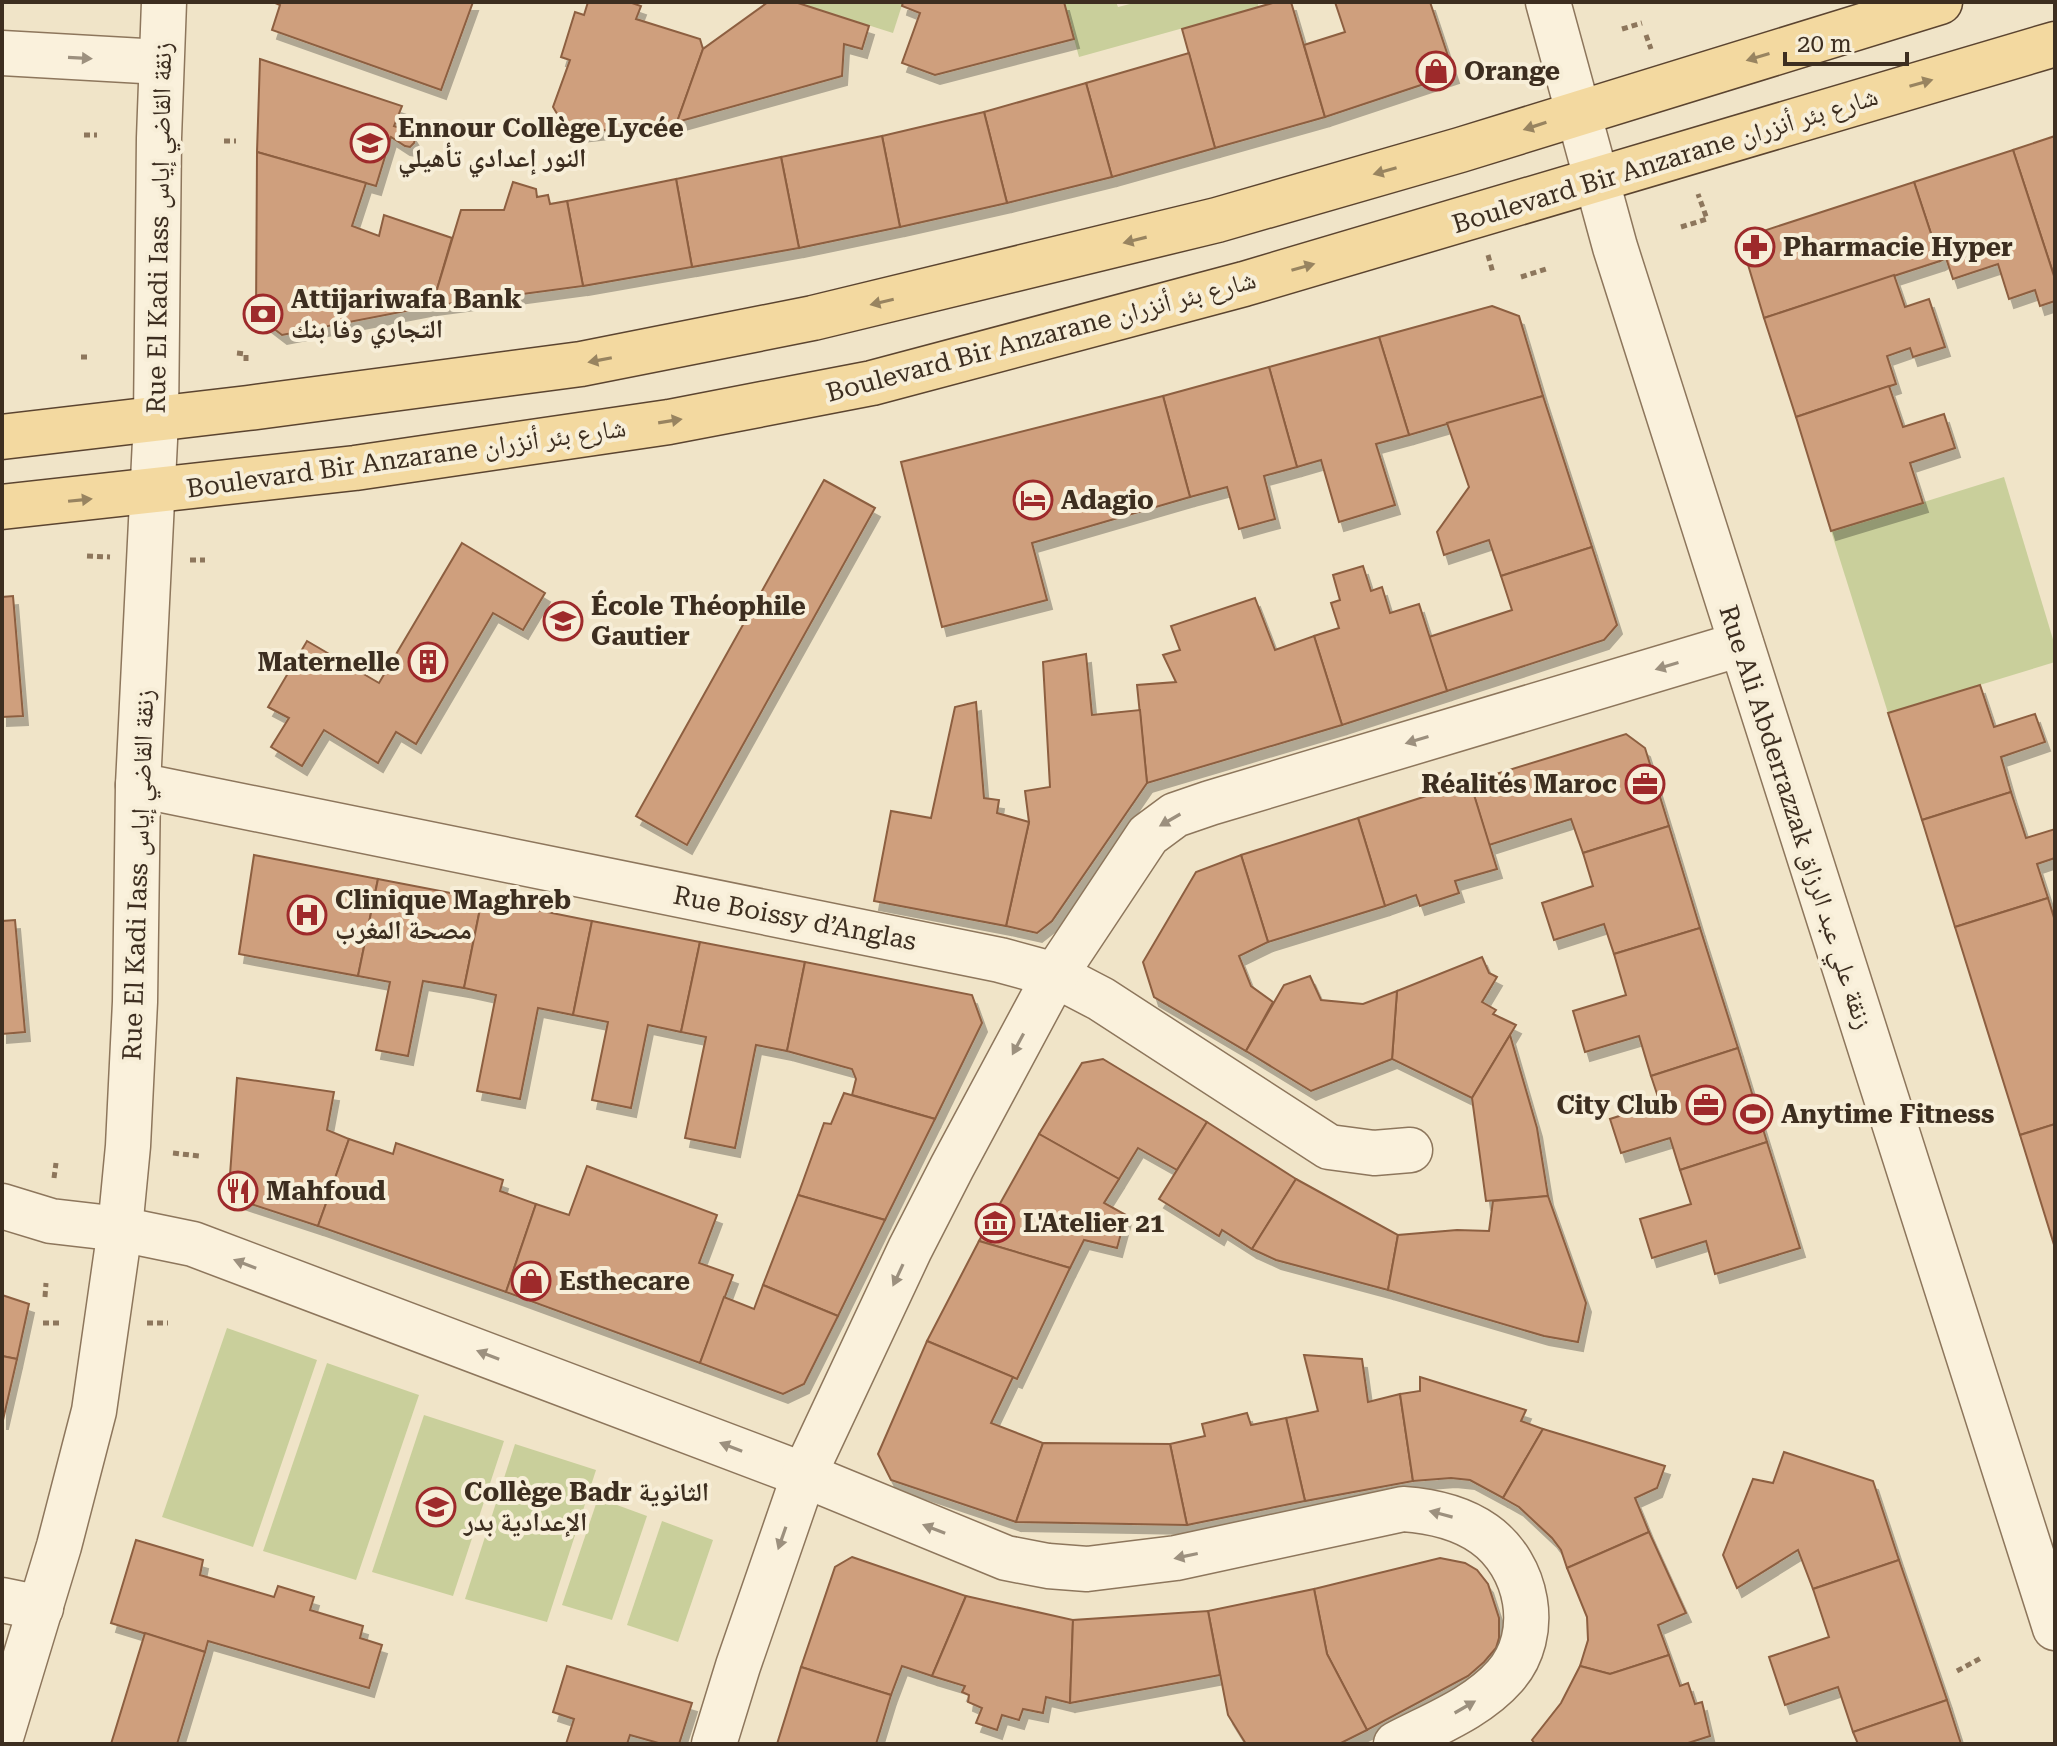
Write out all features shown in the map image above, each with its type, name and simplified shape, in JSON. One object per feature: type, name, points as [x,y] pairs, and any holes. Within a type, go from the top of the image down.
[{"type":"main road","points":[[2,437],[581,364],[813,318],[1217,220],[1460,150],[1940,2]]},
{"type":"main road","name":"Boulevard Bir Anzarane شارع بئر أنزران","points":[[2,507],[355,468],[669,422],[872,383],[1244,284],[1478,217],[2055,44]]},
{"type":"street","name":"Rue El Kadi Iass زنقة القاضي إياس","points":[[2,1734],[22,1604],[94,1411],[120,1229],[132,1076],[138,785],[156,420],[164,2]]},
{"type":"street","name":"Rue Ali Abderrazzak زنقة علي عبد الرزاق","points":[[1548,2],[1620,262],[2055,1628]]},
{"type":"street","points":[[2,53],[161,62]]},
{"type":"street","points":[[714,1744],[804,1475],[910,1249],[1055,975],[1148,835],[1175,815],[1741,644]]},
{"type":"street","name":"Rue Boissy d’Anglas","points":[[138,785],[984,957],[1055,975],[1101,999],[1329,1147],[1374,1153],[1410,1150]]},
{"type":"street","points":[[2,1206],[51,1221],[120,1229],[193,1244],[804,1475],[1006,1558],[1087,1569],[1176,1558],[1403,1509],[1425,1510],[1460,1521],[1484,1534],[1510,1562],[1526,1605],[1524,1639],[1508,1673],[1491,1689],[1472,1704],[1396,1744]]},
{"type":"path","points":[[1622,29],[1642,23]]},
{"type":"path","points":[[1479,73],[1493,69]]},
{"type":"path","points":[[84,135],[97,135]]},
{"type":"path","points":[[224,141],[236,141]]},
{"type":"path","points":[[1681,227],[1707,219],[1698,194]]},
{"type":"path","points":[[1487,251],[1493,273]]},
{"type":"path","points":[[1521,277],[1546,269]]},
{"type":"path","points":[[237,353],[246,354],[246,365]]},
{"type":"path","points":[[81,357],[88,357]]},
{"type":"path","points":[[87,556],[111,557]]},
{"type":"path","points":[[190,560],[205,560]]},
{"type":"path","points":[[173,1153],[199,1156]]},
{"type":"path","points":[[54,1180],[56,1163]]},
{"type":"path","points":[[45,1297],[46,1283]]},
{"type":"path","points":[[43,1323],[60,1323]]},
{"type":"path","points":[[146,1323],[168,1323]]},
{"type":"path","points":[[1957,1671],[1983,1657]]},
{"type":"green space","points":[[795,2],[903,2],[893,33]]},
{"type":"green space","points":[[1064,2],[1116,2],[1118,7],[1138,2],[1257,2],[1259,7],[1079,57]]},
{"type":"green space","points":[[2004,477],[2055,646],[2055,662],[1888,713],[1831,531]]},
{"type":"green space","points":[[227,1328],[317,1360],[253,1547],[162,1517]]},
{"type":"green space","points":[[327,1363],[419,1395],[356,1580],[263,1551]]},
{"type":"green space","points":[[424,1415],[504,1441],[453,1596],[372,1572]]},
{"type":"green space","points":[[515,1444],[596,1470],[547,1622],[465,1599]]},
{"type":"green space","points":[[598,1498],[647,1516],[612,1620],[562,1605]]},
{"type":"green space","points":[[662,1521],[713,1540],[678,1642],[627,1625]]},
{"type":"building","points":[[273,2],[473,2],[441,90],[272,30],[280,5]]},
{"type":"building","points":[[588,2],[629,2],[641,6],[636,19],[700,39],[703,49],[677,122],[569,134],[553,107],[570,60],[561,57],[575,12],[584,15]]},
{"type":"building","points":[[768,2],[795,2],[869,26],[862,49],[844,44],[842,76],[677,122],[703,49]]},
{"type":"building","points":[[903,2],[1064,2],[1074,39],[935,75],[902,63],[920,13],[902,6]]},
{"type":"building","points":[[1276,2],[1291,2],[1325,117],[1215,148],[1182,29]]},
{"type":"building","points":[[1335,2],[1430,2],[1454,74],[1325,117],[1304,45],[1345,32]]},
{"type":"building","points":[[1189,53],[1215,148],[1112,177],[1086,83]]},
{"type":"building","name":"Ennour Collège Lycée النور إعدادي تأهيلي","points":[[260,59],[402,106],[394,126],[410,131],[414,143],[410,147],[405,146],[391,137],[376,186],[257,152]]},
{"type":"building","points":[[1086,83],[1112,177],[1007,203],[984,112]]},
{"type":"building","points":[[984,112],[1007,203],[900,227],[882,136]]},
{"type":"building","points":[[882,136],[900,227],[799,248],[781,157]]},
{"type":"building","points":[[2055,136],[2055,279],[2013,150]]},
{"type":"building","points":[[2013,150],[2055,279],[2055,301],[2040,306],[2035,290],[2009,299],[1998,264],[1953,279],[1946,258],[1940,261],[1914,182]]},
{"type":"building","points":[[257,152],[366,183],[352,226],[379,236],[384,215],[452,238],[432,306],[282,335],[256,315]]},
{"type":"building","points":[[781,157],[799,248],[692,267],[676,179]]},
{"type":"building","points":[[676,179],[692,267],[583,286],[567,201]]},
{"type":"building","points":[[513,182],[536,189],[537,197],[548,195],[550,204],[567,201],[583,286],[432,306],[461,210],[504,210]]},
{"type":"building","points":[[1914,182],[1940,261],[1764,318],[1743,248],[1754,234]]},
{"type":"building","points":[[1894,275],[1905,307],[1929,299],[1945,347],[1913,357],[1910,348],[1887,356],[1896,384],[1796,417],[1764,318]]},
{"type":"building","points":[[1492,306],[1519,316],[1543,396],[1409,435],[1379,337]]},
{"type":"building","points":[[1379,337],[1409,435],[1376,444],[1395,505],[1339,522],[1321,460],[1297,467],[1269,367]]},
{"type":"building","points":[[1269,367],[1297,467],[1264,476],[1275,519],[1239,529],[1227,487],[1190,497],[1163,396]]},
{"type":"building","points":[[1889,386],[1903,427],[1944,414],[1955,448],[1910,463],[1923,503],[1831,531],[1796,417]]},
{"type":"building","points":[[1163,396],[1190,497],[1032,543],[1047,600],[942,627],[901,462]]},
{"type":"building","points":[[1543,396],[1592,547],[1501,576],[1489,540],[1444,555],[1437,532],[1469,487],[1447,423]]},
{"type":"building","points":[[824,480],[875,508],[687,845],[636,816]]},
{"type":"building","name":"Maternelle","points":[[462,543],[545,593],[523,630],[493,613],[416,744],[396,732],[378,763],[324,730],[302,766],[271,747],[289,718],[268,707],[307,641],[379,683]]},
{"type":"building","points":[[1592,547],[1617,625],[1604,640],[1447,691],[1429,637],[1512,610],[1501,576]]},
{"type":"building","points":[[1363,566],[1371,591],[1382,587],[1390,613],[1419,604],[1447,691],[1342,725],[1314,636],[1339,628],[1331,603],[1340,600],[1333,575]]},
{"type":"building","points":[[13,596],[23,716],[2,717],[2,597]]},
{"type":"building","points":[[1255,598],[1275,650],[1314,636],[1342,725],[1147,783],[1137,685],[1176,682],[1163,655],[1180,650],[1171,626]]},
{"type":"building","points":[[1086,654],[1092,715],[1140,710],[1147,783],[1052,921],[1037,933],[1006,926],[1029,822],[1025,791],[1050,787],[1043,662]]},
{"type":"building","points":[[1980,685],[1994,727],[2035,714],[2045,742],[2001,757],[2011,792],[1922,820],[1888,713]]},
{"type":"building","points":[[976,702],[984,798],[999,800],[997,813],[1029,822],[1006,926],[874,901],[891,811],[931,818],[955,707]]},
{"type":"building","points":[[1626,734],[1645,748],[1669,826],[1583,853],[1571,819],[1489,845],[1470,782]]},
{"type":"building","points":[[1470,782],[1497,869],[1455,881],[1459,893],[1420,906],[1416,895],[1385,906],[1358,818]]},
{"type":"building","points":[[2011,792],[2026,838],[2055,829],[2055,858],[2037,864],[2048,898],[1955,927],[1922,820]]},
{"type":"building","points":[[1358,818],[1385,906],[1268,942],[1241,855]]},
{"type":"building","points":[[1669,826],[1700,928],[1614,954],[1604,924],[1554,940],[1542,903],[1593,886],[1583,853]]},
{"type":"building","points":[[254,855],[378,879],[358,976],[239,954]]},
{"type":"building","points":[[1241,855],[1268,942],[1239,956],[1251,986],[1273,1002],[1246,1051],[1154,997],[1143,962],[1196,872]]},
{"type":"building","points":[[378,879],[482,899],[464,988],[423,981],[408,1056],[376,1050],[390,982],[358,976]]},
{"type":"building","points":[[2048,898],[2055,921],[2055,1124],[2020,1135],[1955,927]]},
{"type":"building","points":[[482,899],[592,921],[573,1015],[538,1008],[520,1099],[477,1091],[496,995],[464,988]]},
{"type":"building","points":[[15,920],[25,1032],[2,1034],[2,921]]},
{"type":"building","points":[[592,921],[700,942],[681,1032],[648,1025],[631,1108],[592,1100],[608,1022],[573,1015]]},
{"type":"building","points":[[1700,928],[1738,1048],[1651,1076],[1639,1036],[1585,1052],[1573,1011],[1626,995],[1614,954]]},
{"type":"building","points":[[700,942],[805,962],[787,1051],[756,1045],[735,1148],[685,1138],[706,1037],[681,1032]]},
{"type":"building","points":[[1482,957],[1489,973],[1497,977],[1482,1002],[1496,1010],[1493,1014],[1516,1025],[1472,1098],[1392,1059],[1397,991]]},
{"type":"building","points":[[805,962],[972,995],[982,1023],[935,1119],[852,1095],[856,1079],[852,1069],[787,1051]]},
{"type":"building","points":[[1310,976],[1321,1000],[1363,1004],[1397,991],[1392,1059],[1311,1091],[1246,1051],[1284,985]]},
{"type":"building","points":[[1510,1035],[1537,1128],[1548,1196],[1486,1201],[1472,1098]]},
{"type":"building","points":[[1738,1048],[1767,1142],[1680,1170],[1670,1138],[1621,1153],[1610,1119],[1660,1103],[1651,1076]]},
{"type":"building","points":[[1103,1059],[1207,1122],[1177,1170],[1138,1148],[1119,1179],[1039,1134],[1082,1063]]},
{"type":"building","points":[[237,1078],[334,1092],[327,1130],[349,1139],[318,1226],[236,1199],[229,1189]]},
{"type":"building","points":[[844,1093],[935,1119],[885,1220],[798,1195],[824,1123],[831,1124]]},
{"type":"building","points":[[1207,1122],[1296,1179],[1252,1249],[1222,1230],[1219,1236],[1159,1199]]},
{"type":"building","points":[[2055,1124],[2055,1248],[2020,1135]]},
{"type":"building","points":[[1039,1134],[1119,1179],[1104,1203],[1126,1215],[1117,1248],[1084,1240],[1070,1268],[979,1241]]},
{"type":"building","points":[[349,1139],[393,1154],[396,1143],[503,1180],[500,1191],[536,1204],[506,1292],[318,1226]]},
{"type":"building","points":[[1767,1142],[1800,1248],[1715,1274],[1706,1241],[1652,1258],[1640,1219],[1691,1204],[1680,1170]]},
{"type":"building","points":[[587,1166],[717,1215],[699,1263],[733,1275],[700,1363],[506,1292],[536,1204],[569,1215]]},
{"type":"building","points":[[1296,1179],[1398,1235],[1388,1290],[1276,1260],[1252,1249]]},
{"type":"building","points":[[798,1195],[885,1220],[838,1316],[763,1285]]},
{"type":"building","points":[[1548,1196],[1586,1303],[1578,1342],[1544,1336],[1388,1290],[1398,1235],[1457,1230],[1489,1231],[1493,1201]]},
{"type":"building","points":[[979,1241],[1070,1268],[1017,1379],[927,1341]]},
{"type":"building","points":[[763,1285],[838,1316],[804,1384],[783,1394],[700,1363],[724,1297],[754,1309]]},
{"type":"building","points":[[2,1295],[29,1304],[17,1359],[2,1356]]},
{"type":"building","points":[[927,1341],[1013,1377],[991,1423],[1043,1443],[1016,1522],[891,1480],[878,1454]]},
{"type":"building","points":[[1304,1355],[1362,1359],[1368,1402],[1400,1394],[1413,1481],[1305,1501],[1286,1418],[1318,1411]]},
{"type":"building","points":[[2,1356],[17,1359],[3,1420],[2,1420]]},
{"type":"building","points":[[1420,1377],[1526,1410],[1521,1421],[1543,1429],[1503,1498],[1470,1480],[1413,1481],[1400,1394],[1420,1391]]},
{"type":"building","points":[[1247,1413],[1251,1425],[1286,1418],[1305,1501],[1187,1525],[1170,1444],[1205,1436],[1202,1424]]},
{"type":"building","points":[[1543,1429],[1665,1466],[1657,1488],[1635,1498],[1649,1532],[1567,1568],[1561,1550],[1552,1538],[1519,1507],[1503,1498]]},
{"type":"building","points":[[1043,1443],[1170,1444],[1187,1525],[1016,1522]]},
{"type":"building","points":[[1784,1452],[1873,1481],[1899,1560],[1813,1589],[1798,1550],[1737,1588],[1723,1555],[1753,1479],[1773,1483]]},
{"type":"building","points":[[1649,1532],[1686,1613],[1658,1625],[1669,1655],[1610,1674],[1580,1666],[1588,1640],[1587,1617],[1567,1568]]},
{"type":"building","points":[[136,1540],[203,1560],[200,1575],[274,1597],[278,1586],[314,1597],[310,1610],[363,1626],[360,1638],[382,1645],[369,1688],[208,1641],[205,1652],[111,1623]]},
{"type":"building","points":[[852,1557],[966,1596],[932,1676],[902,1666],[891,1695],[801,1667],[835,1567]]},
{"type":"building","points":[[1440,1558],[1465,1563],[1477,1570],[1488,1584],[1499,1618],[1496,1648],[1468,1676],[1367,1730],[1327,1654],[1314,1589]]},
{"type":"building","points":[[1899,1560],[1947,1700],[1853,1732],[1838,1687],[1785,1705],[1769,1657],[1829,1637],[1813,1589]]},
{"type":"building","points":[[1314,1589],[1327,1654],[1367,1730],[1339,1744],[1246,1744],[1228,1715],[1208,1611]]},
{"type":"building","points":[[966,1596],[1073,1620],[1070,1703],[1046,1697],[1043,1713],[1023,1709],[1019,1720],[1002,1715],[997,1730],[976,1723],[982,1708],[968,1702],[969,1695],[962,1692],[965,1686],[932,1676]]},
{"type":"building","points":[[1208,1611],[1220,1675],[1070,1703],[1073,1620]]},
{"type":"building","points":[[145,1633],[205,1652],[177,1744],[111,1744]]},
{"type":"building","points":[[1669,1655],[1680,1686],[1688,1683],[1695,1704],[1702,1702],[1710,1736],[1685,1744],[1535,1744],[1532,1740],[1561,1703],[1580,1666],[1610,1674]]},
{"type":"building","points":[[567,1666],[692,1703],[679,1744],[662,1744],[630,1735],[627,1744],[566,1744],[574,1719],[553,1712]]},
{"type":"building","points":[[801,1667],[891,1695],[876,1744],[777,1744]]},
{"type":"building","points":[[1947,1700],[1961,1744],[1858,1744],[1853,1732]]},
{"type":"place","name":"Orange","points":[[1436,71]]},
{"type":"place","name":"Ennour Collège Lycée النور إعدادي تأهيلي","points":[[370,143]]},
{"type":"place","name":"Pharmacie Hyper","points":[[1755,247]]},
{"type":"place","name":"Attijariwafa Bank التجاري وفا بنك","points":[[263,314]]},
{"type":"place","name":"Adagio","points":[[1033,500]]},
{"type":"place","name":"École Théophile Gautier","points":[[563,621]]},
{"type":"place","name":"Maternelle","points":[[428,662]]},
{"type":"place","name":"Réalités Maroc","points":[[1645,784]]},
{"type":"place","name":"Clinique Maghreb مصحة المغرب","points":[[307,915]]},
{"type":"place","name":"City Club","points":[[1706,1105]]},
{"type":"place","name":"Anytime Fitness","points":[[1753,1114]]},
{"type":"place","name":"Mahfoud","points":[[238,1191]]},
{"type":"place","name":"L'Atelier 21","points":[[995,1223]]},
{"type":"place","name":"Esthecare","points":[[531,1281]]},
{"type":"place","name":"Collège Badr الثانوية الإعدادية بدر","points":[[436,1507]]}]
